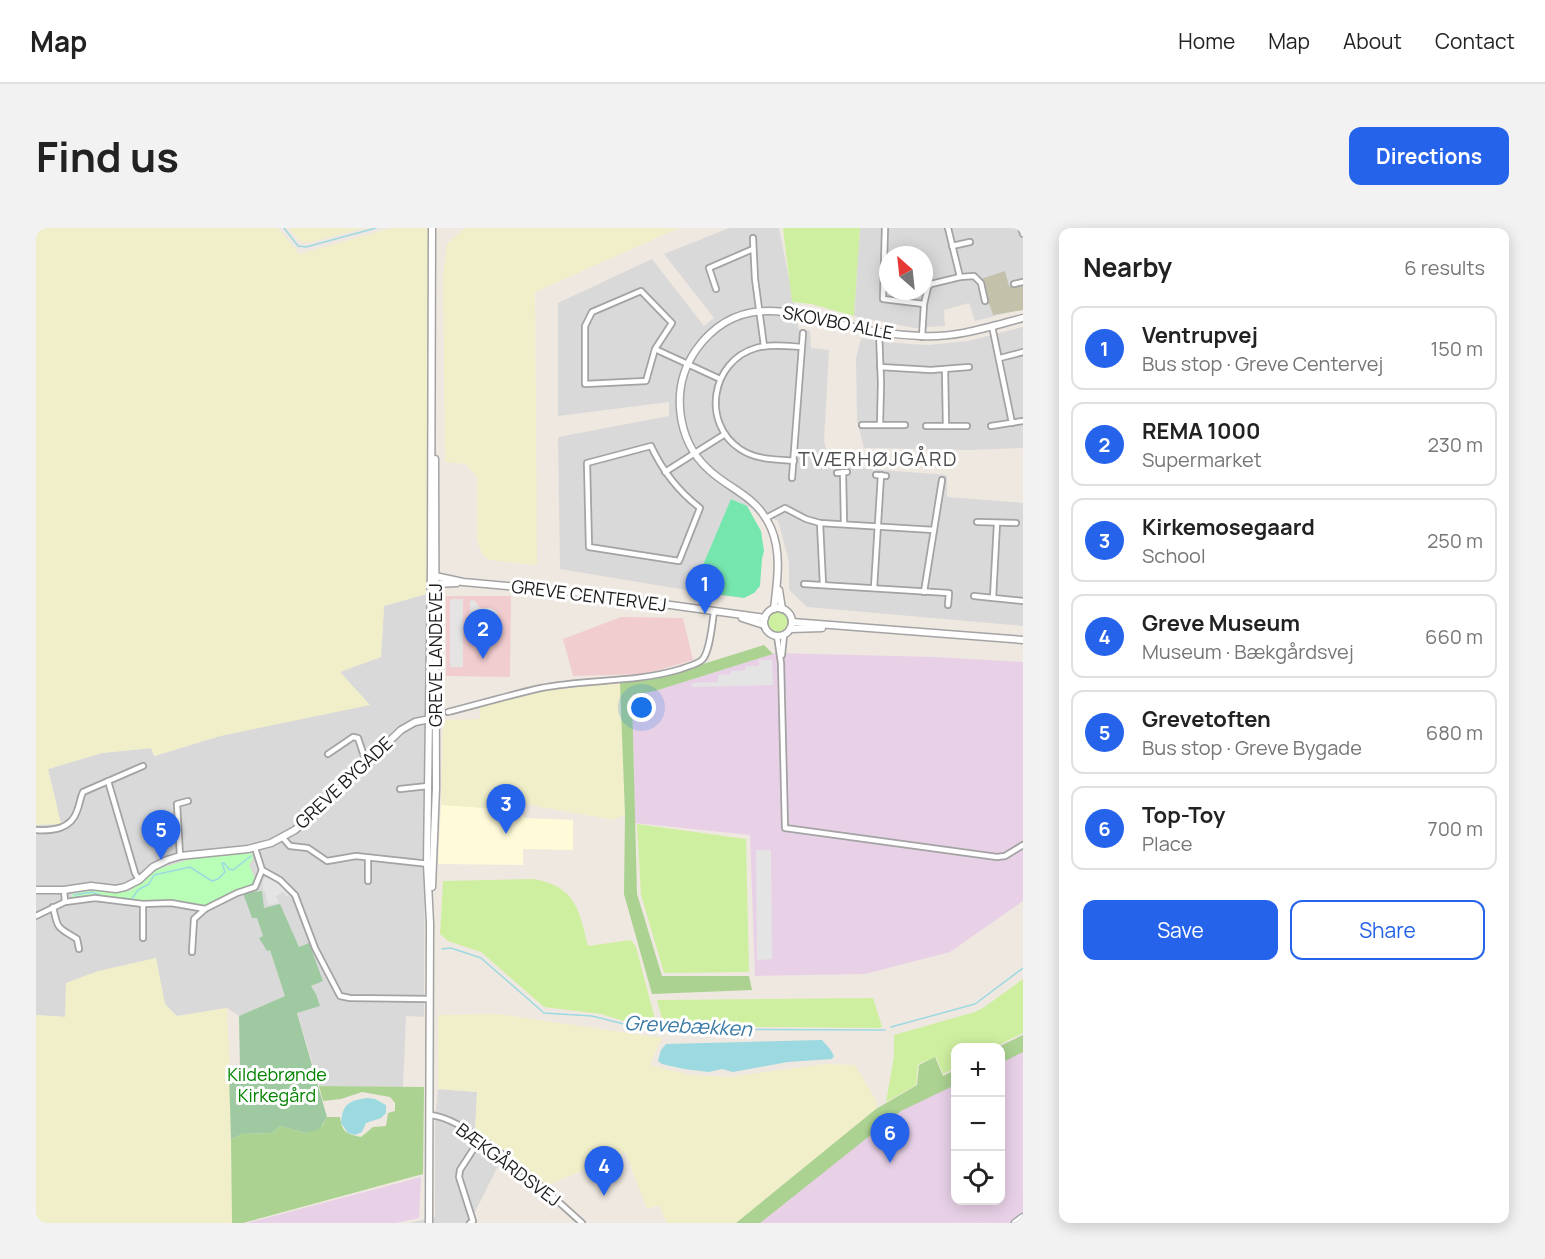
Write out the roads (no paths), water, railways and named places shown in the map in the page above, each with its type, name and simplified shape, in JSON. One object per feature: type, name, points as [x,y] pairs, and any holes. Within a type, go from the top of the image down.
[{"type":"street","name":"GREVE LANDEVEJ","points":[[429,1223],[428,720],[434,575],[432,228]]},
{"type":"street","points":[[885,228],[883,299],[924,304]]},
{"type":"street","points":[[948,228],[960,277]]},
{"type":"street","points":[[1022,228],[1023,234]]},
{"type":"street","name":"SKOVBO ALLE","points":[[753,238],[759,311]]},
{"type":"street","points":[[952,246],[970,242]]},
{"type":"street","points":[[716,289],[709,267],[753,249]]},
{"type":"street","points":[[922,337],[926,291],[931,284],[974,276],[979,279],[985,301]]},
{"type":"street","points":[[1014,284],[1023,282]]},
{"type":"street","points":[[641,291],[672,323],[655,349],[646,381],[585,384],[585,326],[592,312],[641,291]]},
{"type":"street","name":"SKOVBO ALLE","points":[[778,609],[777,548],[766,518],[749,498],[717,476],[695,453],[685,432],[680,409],[683,378],[688,364],[705,338],[717,328],[744,314],[774,310],[804,314],[879,332],[922,337],[955,335],[1023,318]]},
{"type":"street","points":[[759,311],[764,346]]},
{"type":"street","points":[[992,326],[1012,423]]},
{"type":"street","points":[[879,332],[880,425]]},
{"type":"street","points":[[792,478],[802,333]]},
{"type":"street","points":[[794,460],[766,459],[747,453],[731,442],[716,412],[716,390],[720,379],[731,363],[755,348],[764,346],[801,347]]},
{"type":"street","points":[[655,349],[720,379]]},
{"type":"street","points":[[1000,358],[1023,352]]},
{"type":"street","points":[[880,367],[917,369],[969,367]]},
{"type":"street","points":[[945,369],[946,426]]},
{"type":"street","points":[[990,426],[1023,421]]},
{"type":"street","points":[[862,425],[905,425]]},
{"type":"street","points":[[926,426],[967,426]]},
{"type":"street","points":[[665,472],[725,434]]},
{"type":"street","points":[[651,446],[665,472],[681,492],[700,508],[679,561],[589,547],[587,463],[651,446]]},
{"type":"street","points":[[842,472],[844,524]]},
{"type":"street","points":[[874,588],[881,475]]},
{"type":"street","points":[[924,592],[942,480]]},
{"type":"street","points":[[766,518],[785,508],[806,519],[820,523],[934,530]]},
{"type":"street","points":[[977,522],[1016,523]]},
{"type":"street","points":[[820,523],[823,585]]},
{"type":"street","points":[[993,598],[997,523]]},
{"type":"street","name":"GREVE CENTERVEJ","points":[[434,575],[463,582],[583,593],[725,613],[764,621]]},
{"type":"street","name":"GREVE CENTERVEJ","points":[[433,584],[463,582]]},
{"type":"street","name":"GREVE LANDEVEJ","points":[[430,864],[436,788],[433,584]]},
{"type":"street","points":[[804,584],[949,594],[948,605]]},
{"type":"street","points":[[974,596],[1023,601]]},
{"type":"street","points":[[780,635],[768,632],[764,621],[778,609],[789,614],[791,625]]},
{"type":"street","points":[[448,712],[541,688],[640,679],[662,675],[697,663],[707,651],[714,612]]},
{"type":"street","points":[[1023,640],[872,627],[791,625],[780,635],[786,828],[997,857],[1013,852],[1023,845]]},
{"type":"street","name":"GREVE BYGADE","points":[[36,890],[64,890],[93,886],[116,889],[131,885],[153,867],[180,856],[255,848],[283,838],[309,818],[401,730],[420,720],[436,718]]},
{"type":"street","points":[[328,754],[353,737],[358,738],[366,762]]},
{"type":"street","points":[[36,830],[63,828],[76,816],[83,792],[143,766]]},
{"type":"street","points":[[108,781],[134,870],[139,879]]},
{"type":"street","points":[[400,789],[428,786]]},
{"type":"street","points":[[180,856],[177,804],[188,801]]},
{"type":"street","points":[[283,838],[290,846],[308,848],[327,861],[356,856],[430,864]]},
{"type":"street","points":[[192,952],[194,919],[205,909],[237,893],[251,890],[257,883],[262,870],[255,848]]},
{"type":"street","points":[[368,858],[368,881]]},
{"type":"street","points":[[262,870],[280,880],[295,895],[315,948],[340,996],[430,999]]},
{"type":"street","points":[[64,890],[65,902]]},
{"type":"street","points":[[36,916],[65,902],[95,898],[143,904],[171,903],[205,909]]},
{"type":"street","points":[[143,904],[144,938]]},
{"type":"street","points":[[52,907],[58,928],[63,933],[77,939],[79,949]]},
{"type":"street","name":"BÆKGÅRDSVEJ","points":[[429,1115],[445,1118],[480,1139],[582,1223]]},
{"type":"street","points":[[470,1223],[473,1221],[459,1177],[460,1170],[480,1139]]},
{"type":"street","points":[[1015,1223],[1023,1217]]},
{"type":"water","points":[[822,1040],[834,1056],[832,1059],[788,1062],[733,1072],[722,1069],[709,1072],[684,1069],[658,1061],[661,1050],[666,1044]]},
{"type":"water","points":[[367,1098],[375,1099],[386,1105],[386,1113],[381,1118],[366,1123],[362,1132],[355,1135],[348,1133],[341,1123],[345,1107],[351,1102]]},
{"type":"waterway","points":[[284,228],[298,246],[306,247],[376,228]]},
{"type":"waterway","points":[[121,899],[131,900],[138,890],[149,884],[154,875],[190,867],[212,881],[225,872],[222,863],[233,870],[251,856]]},
{"type":"waterway","points":[[74,895],[92,892],[105,897]]},
{"type":"waterway","name":"Grevebækken","points":[[442,949],[451,948],[481,958],[544,1013],[592,1016],[628,1025],[672,1029],[885,1030]]},
{"type":"waterway","name":"Grevebækken","points":[[891,1027],[975,1004],[1023,968]]},
{"type":"place","name":"Ventrupvej","points":[[705,614]]},
{"type":"place","name":"REMA 1000","points":[[483,659]]},
{"type":"place","name":"Kirkemosegaard","points":[[506,834]]},
{"type":"place","name":"Grevetoften","points":[[161,860]]},
{"type":"place","name":"Top-Toy","points":[[890,1163]]},
{"type":"place","name":"Greve Museum","points":[[604,1196]]},
{"type":"district","name":"TVÆRHØJGÅRD","points":[[878,459]]},
{"type":"park label","name":"Kildebrønde Kirkegård","points":[[277,1085]]}]
